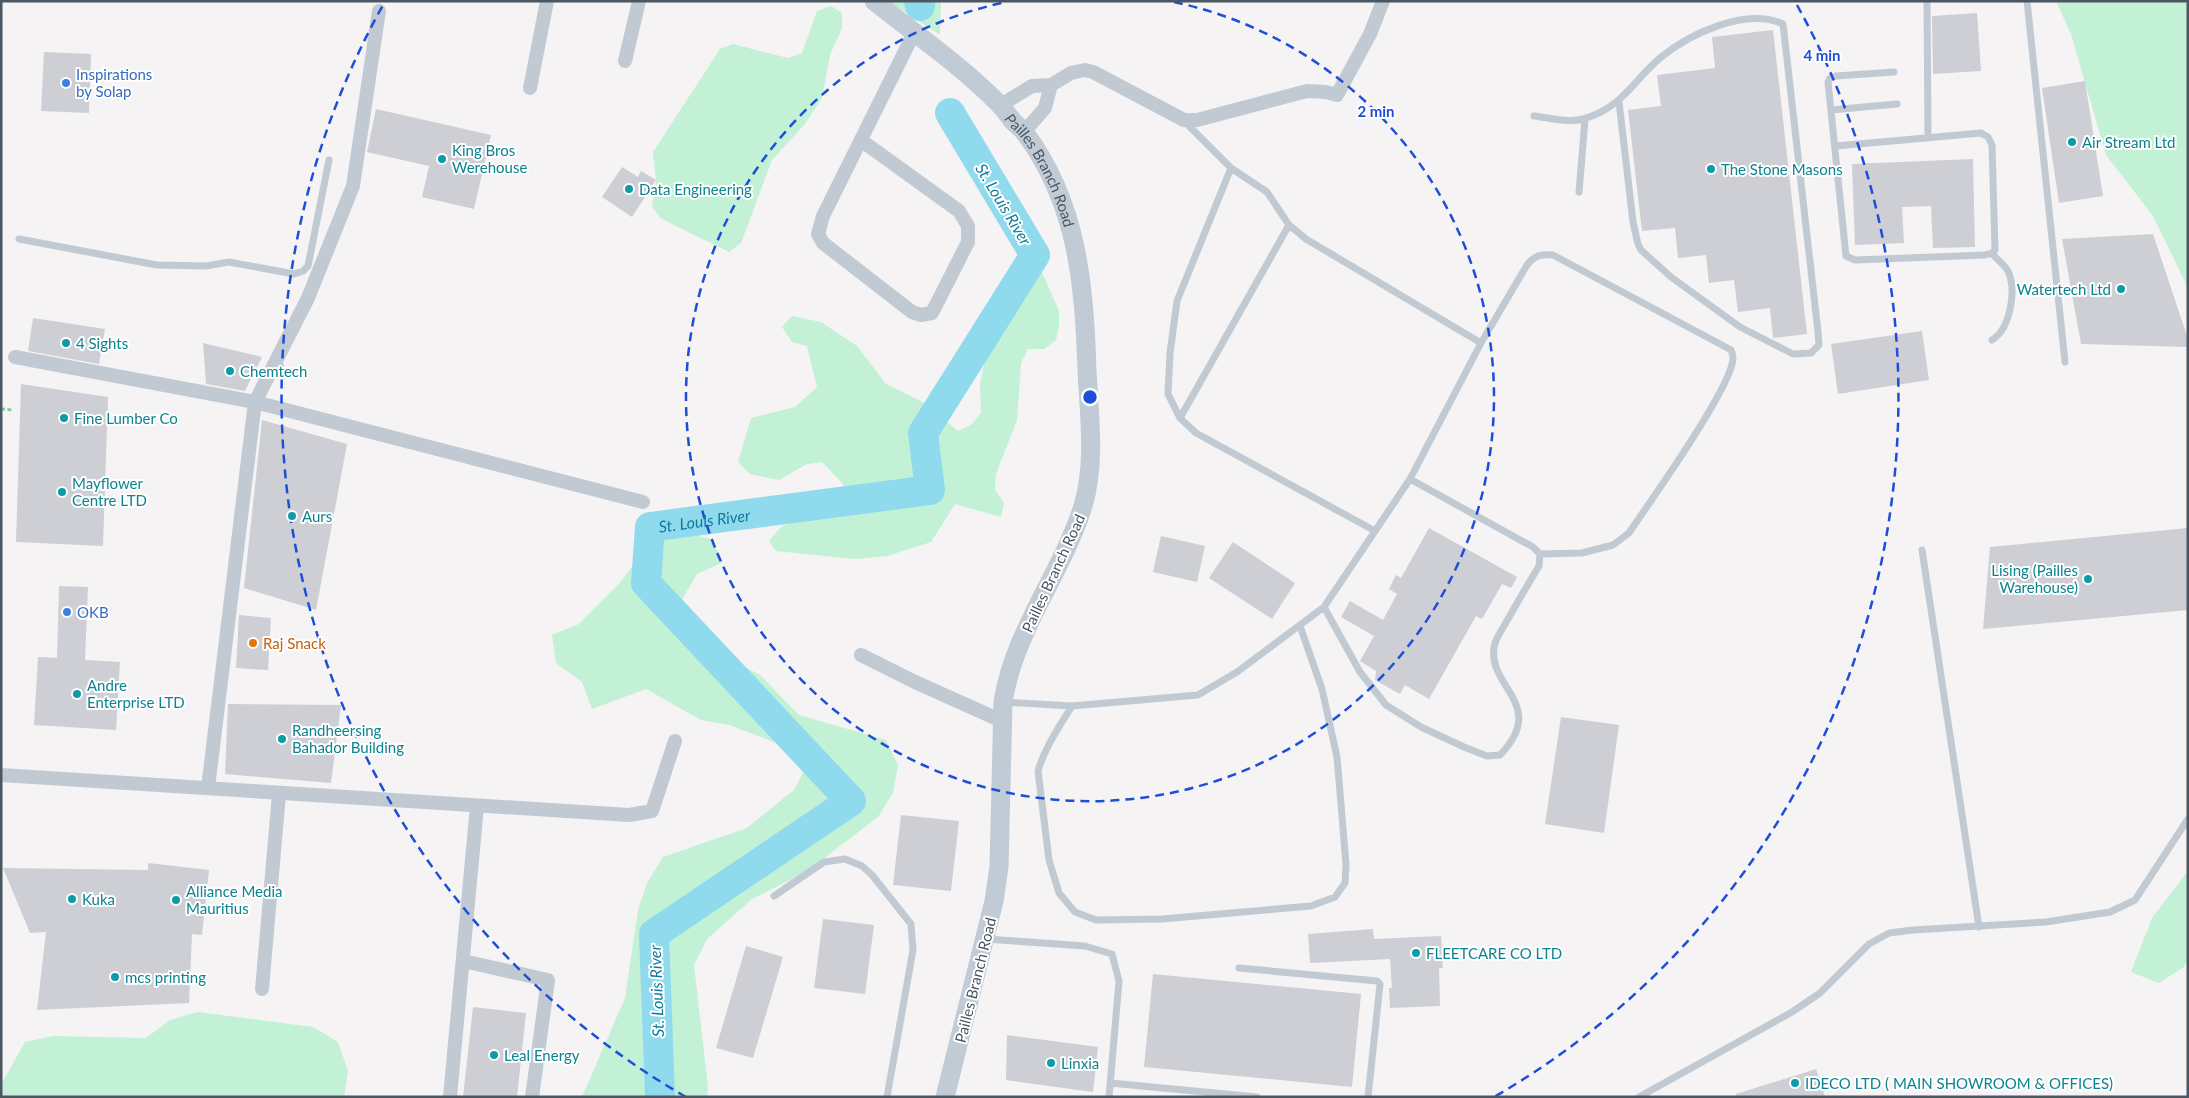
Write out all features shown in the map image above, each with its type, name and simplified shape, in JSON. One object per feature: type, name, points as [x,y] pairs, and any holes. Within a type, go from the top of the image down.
[{"type":"main road","name":"Pailles Branch Road","points":[[874,1],[987,92],[1024,132],[1037,152],[1064,205],[1078,259],[1084,294],[1090,455],[1088,482],[1074,533],[1020,641],[1011,666],[1003,702],[999,867],[994,901],[945,1097]]},
{"type":"street","points":[[530,88],[547,1]]},
{"type":"street","points":[[625,61],[639,1]]},
{"type":"street","points":[[1001,105],[1032,86],[1051,85],[1071,73],[1085,70],[1093,72],[1184,120],[1197,120],[1307,91],[1326,92],[1337,95],[1370,34],[1383,1]]},
{"type":"street","points":[[208,788],[255,402],[308,298],[353,186],[379,11]]},
{"type":"street","points":[[862,141],[959,211],[968,226],[968,242],[932,313],[921,315],[912,312],[823,243],[818,234],[823,216],[862,141],[914,33]]},
{"type":"street","points":[[1024,132],[1045,108],[1051,85]]},
{"type":"street","points":[[15,357],[255,402],[643,502]]},
{"type":"street","points":[[861,655],[915,682],[1002,721]]},
{"type":"street","points":[[1,775],[629,815],[652,811],[675,741]]},
{"type":"street","points":[[262,989],[279,794]]},
{"type":"street","points":[[450,1097],[477,806]]},
{"type":"street","points":[[462,961],[548,980],[532,1097]]},
{"type":"lane","points":[[1927,1],[1928,138]]},
{"type":"lane","points":[[2027,1],[2065,362]]},
{"type":"lane","points":[[1534,116],[1573,121],[1585,119],[1619,102],[1660,58],[1703,30],[1738,21],[1772,19],[1783,24],[1818,332],[1819,345],[1811,353],[1793,354],[1740,327],[1671,277],[1641,250],[1633,222],[1619,102]]},
{"type":"lane","points":[[1894,72],[1836,76],[1830,78],[1828,82],[1836,146],[1843,242],[1846,256],[1855,260],[1992,253],[2008,270],[2011,286],[2010,312],[2005,327],[2000,335],[1992,340]]},
{"type":"lane","points":[[1831,110],[1897,104]]},
{"type":"lane","points":[[1579,192],[1585,119]]},
{"type":"lane","points":[[1184,120],[1231,168],[1267,192],[1290,225],[1306,239],[1481,344]]},
{"type":"lane","points":[[1836,146],[1981,133],[1988,137],[1992,145],[1995,250],[1992,253]]},
{"type":"lane","points":[[19,239],[157,266],[206,266],[229,262],[294,274],[303,271],[308,266],[328,160]]},
{"type":"lane","points":[[1231,168],[1177,301],[1170,353],[1168,394],[1180,418],[1196,433],[1375,531]]},
{"type":"lane","points":[[1180,418],[1290,225]]},
{"type":"lane","points":[[1003,702],[1072,706],[1198,695],[1237,672],[1324,607],[1410,479],[1481,344],[1534,257],[1543,254],[1553,255],[1731,350],[1733,358],[1730,369],[1711,408],[1629,533],[1613,545],[1582,553],[1540,554],[1533,547],[1410,479]]},
{"type":"lane","points":[[1922,550],[1979,927]]},
{"type":"lane","points":[[1324,607],[1360,672],[1386,705],[1421,727],[1464,747],[1487,756],[1500,756],[1508,747],[1519,726],[1518,709],[1495,664],[1495,644],[1539,566],[1540,554]]},
{"type":"lane","points":[[1072,706],[1051,741],[1038,771],[1050,860],[1059,893],[1075,912],[1096,920],[1162,918],[1311,906],[1335,897],[1344,883],[1346,864],[1337,757],[1322,690],[1300,626]]},
{"type":"lane","points":[[1639,1097],[1792,1012],[1820,993],[1869,944],[1889,933],[2046,922],[2110,912],[2136,900],[2188,819]]},
{"type":"lane","points":[[774,896],[824,862],[845,859],[862,866],[872,875],[911,924],[913,950],[887,1097]]},
{"type":"lane","points":[[985,939],[1085,946],[1112,954],[1119,981],[1109,1097]]},
{"type":"lane","points":[[1239,968],[1377,981],[1380,984],[1368,1097]]},
{"type":"lane","points":[[1110,1083],[1257,1097]]},
{"type":"path","points":[[1,409],[13,410]]},
{"type":"green space","points":[[888,1],[941,1],[940,35]]},
{"type":"green space","points":[[2056,1],[2188,1],[2188,288],[2153,216],[2106,155],[2071,34]]},
{"type":"green space","points":[[831,6],[842,13],[842,28],[830,55],[822,98],[805,124],[772,160],[741,243],[729,252],[660,218],[652,206],[656,180],[653,152],[720,49],[733,44],[788,58],[802,53],[817,11]]},
{"type":"green space","points":[[1042,272],[1059,311],[1059,326],[1056,340],[1044,349],[1028,349],[1021,363],[1017,420],[996,474],[995,490],[1004,503],[1001,517],[955,504],[931,542],[887,556],[854,559],[776,551],[769,541],[781,527],[846,498],[843,484],[822,462],[807,464],[779,480],[750,474],[738,462],[751,418],[795,407],[817,387],[807,346],[792,342],[782,327],[792,316],[821,322],[857,346],[886,384],[925,403],[958,431],[971,425],[981,413],[980,384],[1001,282]]},
{"type":"green space","points":[[683,532],[711,539],[723,562],[697,574],[683,598],[686,627],[708,647],[760,675],[799,715],[886,740],[898,765],[893,793],[878,817],[807,871],[752,899],[707,939],[694,965],[708,1087],[707,1097],[582,1097],[625,998],[638,910],[647,883],[663,857],[747,828],[794,790],[807,765],[784,746],[729,725],[701,720],[646,689],[592,709],[582,682],[556,663],[552,635],[579,624],[620,583],[654,536]]},
{"type":"green space","points":[[2188,871],[2188,960],[2184,967],[2159,983],[2131,972],[2152,918]]},
{"type":"green space","points":[[198,1012],[313,1027],[338,1042],[348,1071],[344,1097],[1,1097],[1,1085],[25,1042],[53,1036],[146,1038],[170,1020]]},
{"type":"building","points":[[1977,13],[1981,71],[1933,74],[1932,16]]},
{"type":"building","name":"The Stone Masons","points":[[1773,30],[1807,334],[1773,338],[1770,308],[1738,312],[1734,280],[1709,283],[1706,255],[1678,258],[1675,228],[1642,231],[1628,110],[1661,106],[1657,75],[1715,68],[1712,37]]},
{"type":"building","name":"Inspirations by Solap","points":[[44,52],[91,54],[89,113],[41,111]]},
{"type":"building","name":"Air Stream Ltd","points":[[2085,81],[2103,196],[2059,203],[2042,88]]},
{"type":"building","name":"King Bros Werehouse","points":[[376,109],[491,135],[474,209],[422,197],[429,166],[367,152]]},
{"type":"building","points":[[1973,159],[1975,247],[1933,248],[1931,206],[1902,207],[1904,243],[1855,245],[1852,164]]},
{"type":"building","name":"Data Engineering","points":[[622,167],[638,177],[641,171],[656,180],[632,217],[602,197]]},
{"type":"building","name":"Watertech Ltd","points":[[2153,234],[2188,339],[2188,347],[2081,344],[2062,239]]},
{"type":"building","name":"4 Sights","points":[[33,318],[105,329],[99,364],[28,351]]},
{"type":"building","points":[[1922,331],[1929,380],[1838,394],[1831,344]]},
{"type":"building","name":"Chemtech","points":[[203,343],[262,357],[245,391],[206,384]]},
{"type":"building","name":"Mayflower Centre LTD","points":[[21,384],[108,397],[103,546],[16,542]]},
{"type":"building","name":"Aurs","points":[[262,420],[347,444],[316,610],[244,588]]},
{"type":"building","points":[[1429,528],[1517,577],[1511,588],[1502,584],[1482,619],[1476,616],[1429,699],[1405,685],[1400,694],[1375,680],[1376,671],[1360,661],[1374,636],[1341,617],[1350,601],[1383,620],[1397,594],[1389,589],[1396,575],[1401,578]]},
{"type":"building","name":"Lising (Pailles Warehouse)","points":[[2188,528],[2188,610],[1983,629],[1990,547]]},
{"type":"building","points":[[1161,536],[1205,546],[1197,582],[1153,572]]},
{"type":"building","points":[[1233,542],[1295,583],[1272,619],[1209,578]]},
{"type":"building","name":"Andre Enterprise LTD","points":[[59,586],[88,587],[85,660],[120,662],[116,730],[34,725],[38,657],[57,658]]},
{"type":"building","name":"Raj Snack","points":[[239,615],[271,618],[268,670],[236,668]]},
{"type":"building","name":"Randheersing Bahador Building","points":[[228,704],[341,705],[331,783],[225,774]]},
{"type":"building","points":[[1561,717],[1619,725],[1604,833],[1545,824]]},
{"type":"building","points":[[901,815],[959,821],[951,891],[893,885]]},
{"type":"building","points":[[148,863],[209,870],[202,935],[192,934],[189,1003],[37,1010],[46,932],[30,933],[3,868],[148,870]]},
{"type":"building","points":[[823,919],[874,925],[865,994],[814,988]]},
{"type":"building","points":[[1373,929],[1374,939],[1441,936],[1443,968],[1439,968],[1440,1006],[1390,1008],[1389,988],[1392,988],[1390,959],[1310,963],[1308,934]]},
{"type":"building","points":[[746,946],[783,957],[753,1058],[716,1048]]},
{"type":"building","points":[[1153,974],[1361,994],[1352,1087],[1144,1067]]},
{"type":"building","name":"Leal Energy","points":[[473,1007],[526,1013],[517,1097],[463,1097]]},
{"type":"building","name":"Linxia","points":[[1007,1035],[1098,1047],[1093,1092],[1006,1080]]},
{"type":"building","name":"IDECO LTD ( MAIN SHOWROOM & OFFICES)","points":[[1816,1069],[1825,1097],[1736,1097],[1736,1094]]},
{"type":"waterway","points":[[919,1],[920,6]]},
{"type":"waterway","name":"St. Louis River","points":[[660,1097],[654,934],[851,801],[646,583],[650,527],[930,490],[923,433],[1035,255],[950,113]]},
{"type":"place","name":"Inspirations by Solap","points":[[66,83]]},
{"type":"place","name":"Air Stream Ltd","points":[[2072,142]]},
{"type":"place","name":"King Bros Werehouse","points":[[442,159]]},
{"type":"place","name":"The Stone Masons","points":[[1711,169]]},
{"type":"place","name":"Data Engineering","points":[[629,189]]},
{"type":"place","name":"Watertech Ltd","points":[[2121,289]]},
{"type":"place","name":"4 Sights","points":[[66,343]]},
{"type":"place","name":"Chemtech","points":[[230,371]]},
{"type":"place","name":"Fine Lumber Co","points":[[64,418]]},
{"type":"place","name":"Mayflower Centre LTD","points":[[62,492]]},
{"type":"place","name":"Aurs","points":[[292,516]]},
{"type":"place","name":"Lising (Pailles Warehouse)","points":[[2088,579]]},
{"type":"place","name":"OKB","points":[[67,612]]},
{"type":"place","name":"Raj Snack","points":[[253,643]]},
{"type":"place","name":"Andre Enterprise LTD","points":[[77,694]]},
{"type":"place","name":"Randheersing Bahador Building","points":[[282,739]]},
{"type":"place","name":"Kuka","points":[[72,899]]},
{"type":"place","name":"Alliance Media Mauritius","points":[[176,900]]},
{"type":"place","name":"FLEETCARE CO LTD","points":[[1416,953]]},
{"type":"place","name":"mcs printing","points":[[115,977]]},
{"type":"place","name":"Leal Energy","points":[[494,1055]]},
{"type":"place","name":"Linxia","points":[[1051,1063]]},
{"type":"place","name":"IDECO LTD ( MAIN SHOWROOM & OFFICES)","points":[[1795,1083]]}]
